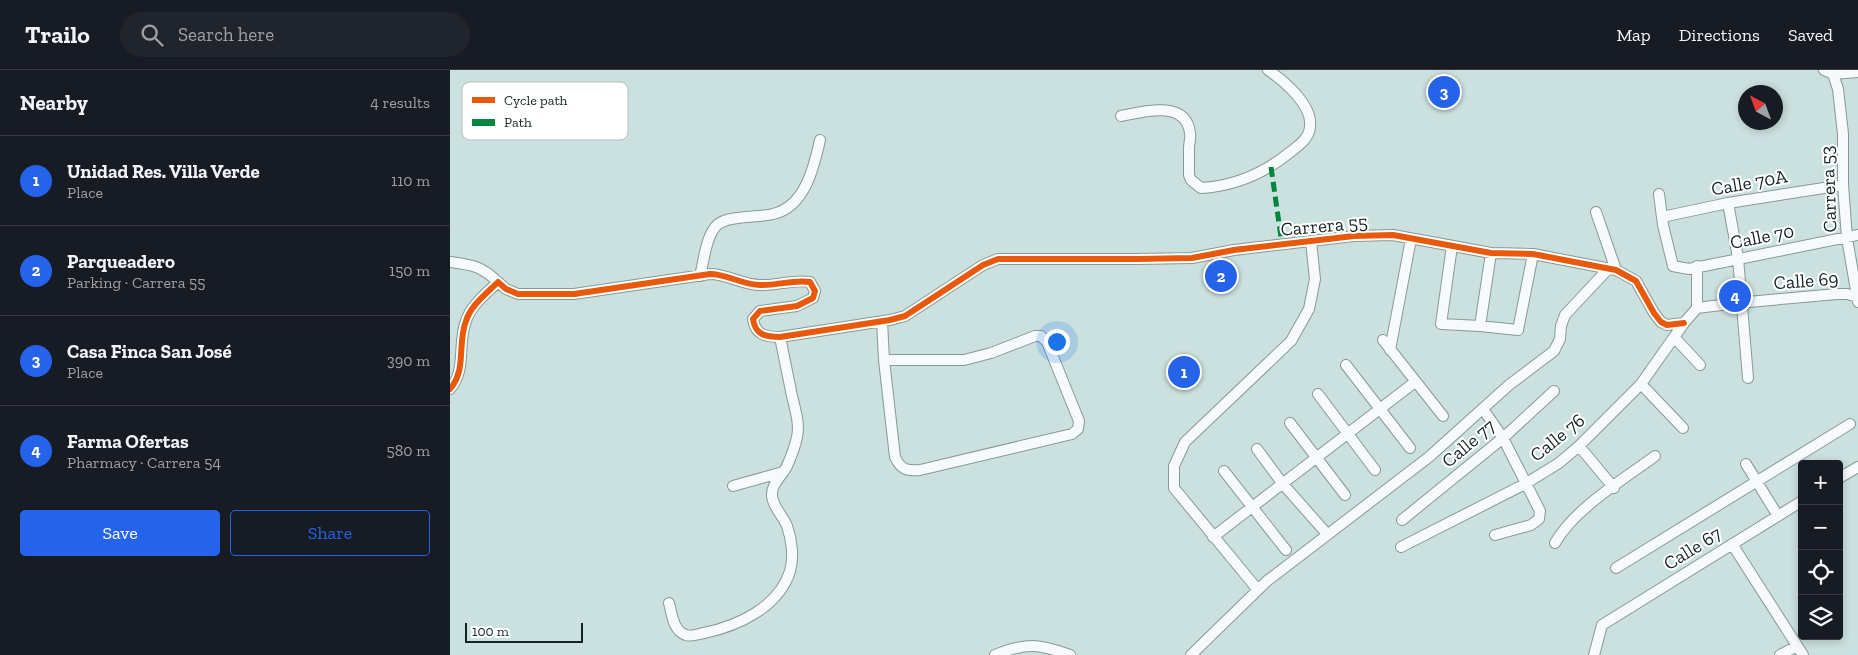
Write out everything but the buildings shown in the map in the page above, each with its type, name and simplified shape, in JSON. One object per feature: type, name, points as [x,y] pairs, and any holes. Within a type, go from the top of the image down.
[{"type":"street","points":[[1121,116],[1160,109],[1171,111],[1180,116],[1187,124],[1190,132],[1191,180],[1201,188],[1246,180],[1267,170],[1298,146],[1306,139],[1311,124],[1297,95],[1286,83],[1268,70]]},
{"type":"street","points":[[1829,72],[1858,72]]},
{"type":"street","name":"Carrera 53","points":[[1829,72],[1837,82],[1843,134],[1843,185],[1847,238],[1857,299]]},
{"type":"street","points":[[700,276],[711,234],[716,226],[723,221],[735,218],[774,214],[791,204],[804,190],[814,169],[820,140]]},
{"type":"street","name":"Calle 70A","points":[[1662,217],[1728,203],[1843,185]]},
{"type":"street","points":[[1659,194],[1662,217]]},
{"type":"street","points":[[1728,203],[1738,258],[1748,378]]},
{"type":"street","points":[[1191,655],[1258,590],[1297,557],[1429,457],[1509,386],[1554,351],[1560,339],[1561,326],[1565,315],[1613,269],[1596,212]]},
{"type":"street","name":"Calle 70","points":[[1662,217],[1673,266],[1689,269],[1858,235]]},
{"type":"street","name":"Carrera 55","points":[[882,321],[904,316],[983,265],[998,259],[1192,258],[1234,250],[1354,236],[1393,235],[1491,253],[1533,254],[1613,269],[1636,281],[1661,322],[1667,325],[1684,323]]},
{"type":"street","points":[[1390,350],[1411,239]]},
{"type":"street","points":[[1258,590],[1212,537],[1174,488],[1174,466],[1185,442],[1291,341],[1309,309],[1315,279],[1311,241]]},
{"type":"street","points":[[1452,246],[1442,324],[1518,330],[1533,254]]},
{"type":"street","points":[[1480,326],[1491,253]]},
{"type":"street","points":[[450,262],[472,265],[486,271],[506,289],[518,294],[574,294],[721,274],[757,286],[801,281],[810,282],[815,291],[813,298],[797,306],[760,311],[753,319],[756,330],[764,336],[780,337],[882,321],[884,360],[895,457],[899,466],[904,470],[920,470],[1072,434],[1078,428],[1079,421],[1047,342],[1041,336],[1035,336],[991,353],[964,360],[884,360]]},
{"type":"street","points":[[1697,266],[1697,308]]},
{"type":"street","points":[[450,389],[460,372],[461,342],[465,322],[471,310],[498,282]]},
{"type":"street","name":"Calle 69","points":[[1697,308],[1837,294],[1847,294],[1857,299]]},
{"type":"street","name":"Calle 76","points":[[1401,547],[1525,484],[1559,463],[1579,446],[1641,384],[1684,323],[1697,308]]},
{"type":"street","points":[[669,603],[676,628],[685,635],[693,636],[713,631],[734,624],[768,604],[782,589],[790,572],[792,556],[787,526],[772,496],[773,487],[794,449],[799,428],[780,337]]},
{"type":"street","points":[[1674,337],[1700,365]]},
{"type":"street","points":[[1382,340],[1443,416]]},
{"type":"street","points":[[1346,365],[1410,448]]},
{"type":"street","points":[[1212,537],[1416,382]]},
{"type":"street","points":[[1641,384],[1683,428]]},
{"type":"street","name":"Calle 77","points":[[1402,520],[1503,438],[1554,391]]},
{"type":"street","points":[[1318,394],[1375,470]]},
{"type":"street","points":[[1483,409],[1503,438],[1540,511],[1539,519],[1531,525],[1496,535]]},
{"type":"street","points":[[1290,423],[1345,495]]},
{"type":"street","points":[[1616,568],[1850,424]]},
{"type":"street","points":[[1579,446],[1614,488]]},
{"type":"street","points":[[1257,449],[1282,483],[1327,534]]},
{"type":"street","points":[[1555,543],[1575,518],[1655,456]]},
{"type":"street","points":[[1746,464],[1778,516]]},
{"type":"street","points":[[1843,476],[1858,467]]},
{"type":"street","points":[[1224,471],[1251,508],[1286,550]]},
{"type":"street","points":[[734,486],[783,472]]},
{"type":"street","name":"Calle 67","points":[[1594,655],[1602,625],[1798,504]]},
{"type":"street","points":[[1732,544],[1803,655]]},
{"type":"street","points":[[995,655],[1015,648],[1037,645],[1070,655]]},
{"type":"street","points":[[1780,655],[1797,646]]},
{"type":"marked path","points":[[1271,167],[1282,244]]},
{"type":"cycle path","points":[[450,389],[458,374],[463,330],[468,315],[479,300],[498,282],[506,289],[518,294],[574,294],[710,274],[754,285],[798,281],[810,282],[815,291],[813,298],[797,306],[760,311],[753,319],[759,332],[780,337],[905,316],[983,265],[998,259],[1192,258],[1234,250],[1354,236],[1393,235],[1491,253],[1533,254],[1616,270],[1636,281],[1661,322],[1667,325],[1684,323]]},
{"type":"place","name":"Casa Finca San José","points":[[1444,92]]},
{"type":"place","name":"Parqueadero","points":[[1221,276]]},
{"type":"place","name":"Farma Ofertas","points":[[1735,296]]},
{"type":"place","name":"Unidad Res. Villa Verde","points":[[1184,372]]}]
